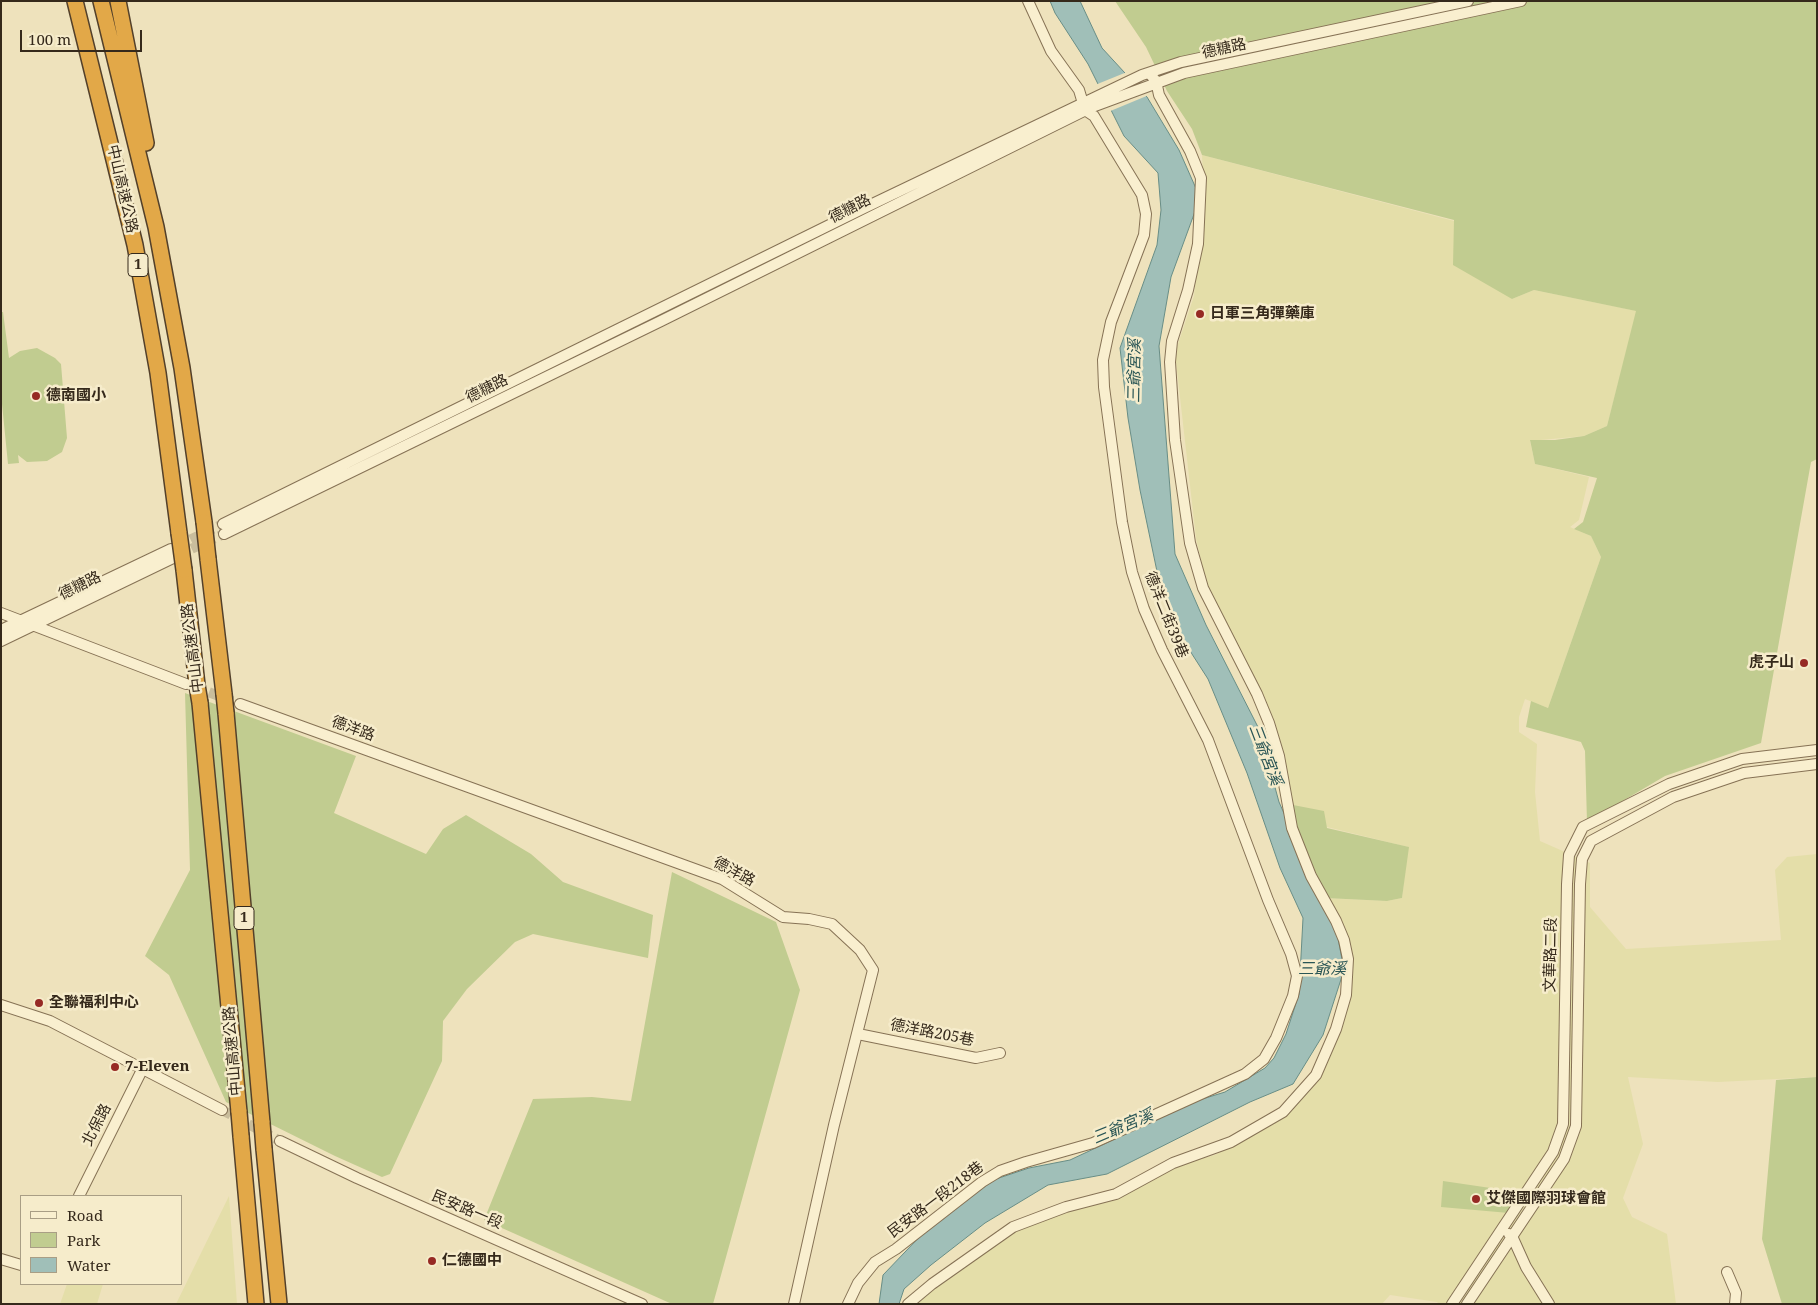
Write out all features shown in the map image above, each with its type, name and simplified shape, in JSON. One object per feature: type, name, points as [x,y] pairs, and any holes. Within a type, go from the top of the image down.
[{"type":"highway","points":[[65,1],[74,28],[123,228],[135,245]]},
{"type":"highway","name":"中山高速公路","points":[[75,1],[135,245],[158,372],[184,570],[192,684],[200,703],[256,1304]]},
{"type":"highway","name":"中山高速公路","points":[[101,1],[156,227],[182,368],[204,522],[226,713],[279,1304]]},
{"type":"highway","points":[[118,1],[161,209],[156,227]]},
{"type":"street","name":"德洋二街39巷","points":[[1028,1],[1050,51],[1079,90],[1130,172],[1142,195],[1146,214],[1144,235],[1111,322],[1104,360],[1104,387],[1118,496],[1132,572],[1142,603],[1162,650],[1196,713],[1218,764],[1255,866],[1291,954],[1297,976],[1293,996],[1276,1038],[1264,1059],[1252,1070],[1230,1082],[1183,1101],[1093,1143]]},
{"type":"street","name":"德糖路","points":[[224,529],[652,326],[1146,74],[1182,62],[1468,1]]},
{"type":"street","name":"德糖路","points":[[1087,105],[1184,72],[1521,1]]},
{"type":"street","points":[[908,1304],[932,1284],[1022,1223],[1066,1207],[1116,1194],[1173,1163],[1231,1142],[1283,1112],[1316,1075],[1337,1027],[1346,995],[1346,950],[1336,921],[1311,876],[1292,828],[1279,754],[1269,723],[1257,694],[1203,588],[1190,543],[1175,440],[1170,362],[1172,341],[1188,290],[1198,244],[1201,178],[1190,151],[1153,83],[1146,74]]},
{"type":"street","name":"德糖路","points":[[1,630],[172,553],[1,641]]},
{"type":"street","points":[[1,613],[31,626],[192,684]]},
{"type":"street","name":"德洋路","points":[[240,704],[722,879],[783,918],[809,919],[832,924],[860,950],[873,970],[834,1125],[794,1304]]},
{"type":"street","name":"文華路二段","points":[[1452,1304],[1553,1152],[1563,1124],[1567,884],[1569,855],[1583,827],[1669,784],[1742,759],[1817,750]]},
{"type":"street","name":"文華路二段","points":[[1467,1304],[1564,1159],[1576,1126],[1581,876],[1582,859],[1591,841],[1673,797],[1744,773],[1817,764]]},
{"type":"street","points":[[1,1005],[50,1021],[222,1110]]},
{"type":"street","name":"德洋路205巷","points":[[858,1034],[976,1058],[1000,1053]]},
{"type":"street","name":"北保路","points":[[80,1195],[143,1068]]},
{"type":"street","name":"民安路一段","points":[[280,1140],[382,1189],[642,1304]]},
{"type":"street","name":"民安路一段218巷","points":[[848,1304],[858,1283],[875,1262],[896,1249],[982,1182],[1019,1164],[1093,1143]]},
{"type":"street","points":[[1502,1228],[1512,1236],[1526,1267],[1550,1304]]},
{"type":"street","points":[[1,1259],[20,1265]]},
{"type":"street","points":[[1727,1272],[1736,1294],[1735,1304]]},
{"type":"shaded area","points":[[1202,155],[1454,221],[1512,299],[1534,290],[1637,311],[1607,426],[1584,436],[1530,441],[1535,464],[1589,477],[1579,520],[1570,527],[1591,536],[1601,557],[1548,708],[1525,699],[1519,717],[1519,732],[1537,744],[1535,792],[1540,841],[1590,863],[1590,907],[1626,949],[1781,940],[1775,870],[1787,857],[1817,854],[1817,1077],[1718,1082],[1628,1077],[1643,1144],[1623,1198],[1632,1217],[1667,1234],[1676,1304],[1439,1304],[1437,1302],[1390,1295],[1382,1304],[914,1304],[1016,1231],[1057,1213],[1107,1202],[1181,1164],[1215,1155],[1287,1114],[1313,1086],[1329,1059],[1350,996],[1350,951],[1325,898],[1387,901],[1402,898],[1408,847],[1327,827],[1288,804],[1282,752],[1207,587],[1196,538],[1175,353],[1194,296],[1204,194]]},
{"type":"shaded area","points":[[229,1196],[237,1304],[176,1304]]},
{"type":"shaded area","points":[[67,1285],[103,1285],[97,1304],[60,1304]]},
{"type":"green space","points":[[1115,1],[1817,1],[1817,459],[1811,462],[1761,743],[1665,776],[1587,822],[1585,751],[1581,742],[1526,727],[1531,701],[1548,708],[1601,557],[1591,536],[1574,529],[1583,522],[1597,478],[1535,464],[1530,440],[1555,440],[1584,436],[1607,426],[1636,311],[1534,290],[1512,299],[1453,265],[1454,220],[1202,155],[1192,129],[1167,91],[1146,47]]},
{"type":"green space","points":[[1,312],[3,312],[9,358],[20,351],[37,348],[55,358],[61,364],[67,438],[62,452],[47,461],[27,462],[18,455],[19,463],[8,464],[1,394]]},
{"type":"green space","points":[[185,693],[356,756],[334,813],[426,854],[443,829],[466,815],[531,854],[563,882],[653,915],[648,958],[533,934],[515,942],[467,989],[443,1021],[442,1061],[390,1174],[382,1177],[226,1102],[169,975],[145,956],[190,870]]},
{"type":"green space","points":[[1288,804],[1324,811],[1327,828],[1409,847],[1402,898],[1387,901],[1325,898],[1312,874]]},
{"type":"green space","points":[[672,872],[776,922],[800,990],[713,1304],[672,1304],[484,1220],[533,1099],[592,1097],[631,1101]]},
{"type":"green space","points":[[1817,1077],[1817,1304],[1782,1304],[1762,1239],[1776,1080]]},
{"type":"green space","name":"艾傑國際羽球會館","points":[[1443,1181],[1511,1191],[1509,1213],[1441,1207]]},
{"type":"water","name":"三爺溪","points":[[1050,1],[1080,1],[1102,48],[1147,97],[1179,150],[1198,193],[1197,206],[1171,277],[1159,346],[1175,554],[1206,625],[1259,729],[1279,802],[1337,933],[1344,970],[1323,1035],[1293,1084],[1250,1102],[1107,1174],[1048,1185],[985,1223],[931,1265],[904,1289],[899,1304],[879,1304],[883,1275],[928,1228],[996,1179],[1029,1168],[1070,1160],[1196,1101],[1225,1092],[1265,1068],[1274,1058],[1286,1034],[1299,994],[1303,918],[1280,868],[1247,773],[1208,679],[1183,640],[1159,581],[1140,490],[1128,418],[1120,348],[1157,245],[1161,210],[1158,173],[1124,136],[1088,64],[1055,13]]},
{"type":"pier","points":[[1127,72],[1149,95],[1108,112],[1095,85]]},
{"type":"tunnel","points":[[177,546],[223,524]]},
{"type":"tunnel","points":[[178,555],[224,534]]},
{"type":"tunnel","points":[[195,687],[240,704]]},
{"type":"tunnel","points":[[222,1110],[280,1141]]},
{"type":"place","name":"日軍三角彈藥庫","points":[[1200,314]]},
{"type":"place","name":"德南國小","points":[[36,396]]},
{"type":"place","name":"虎子山","points":[[1804,663]]},
{"type":"place","name":"全聯福利中心","points":[[39,1003]]},
{"type":"place","name":"7-Eleven","points":[[115,1067]]},
{"type":"place","name":"艾傑國際羽球會館","points":[[1476,1199]]},
{"type":"place","name":"仁德國中","points":[[432,1261]]},
{"type":"water label","name":"三爺宮溪","points":[[1135,371]]},
{"type":"water label","name":"三爺宮溪","points":[[1265,755]]},
{"type":"water label","name":"三爺宮溪","points":[[1123,1127]]}]
